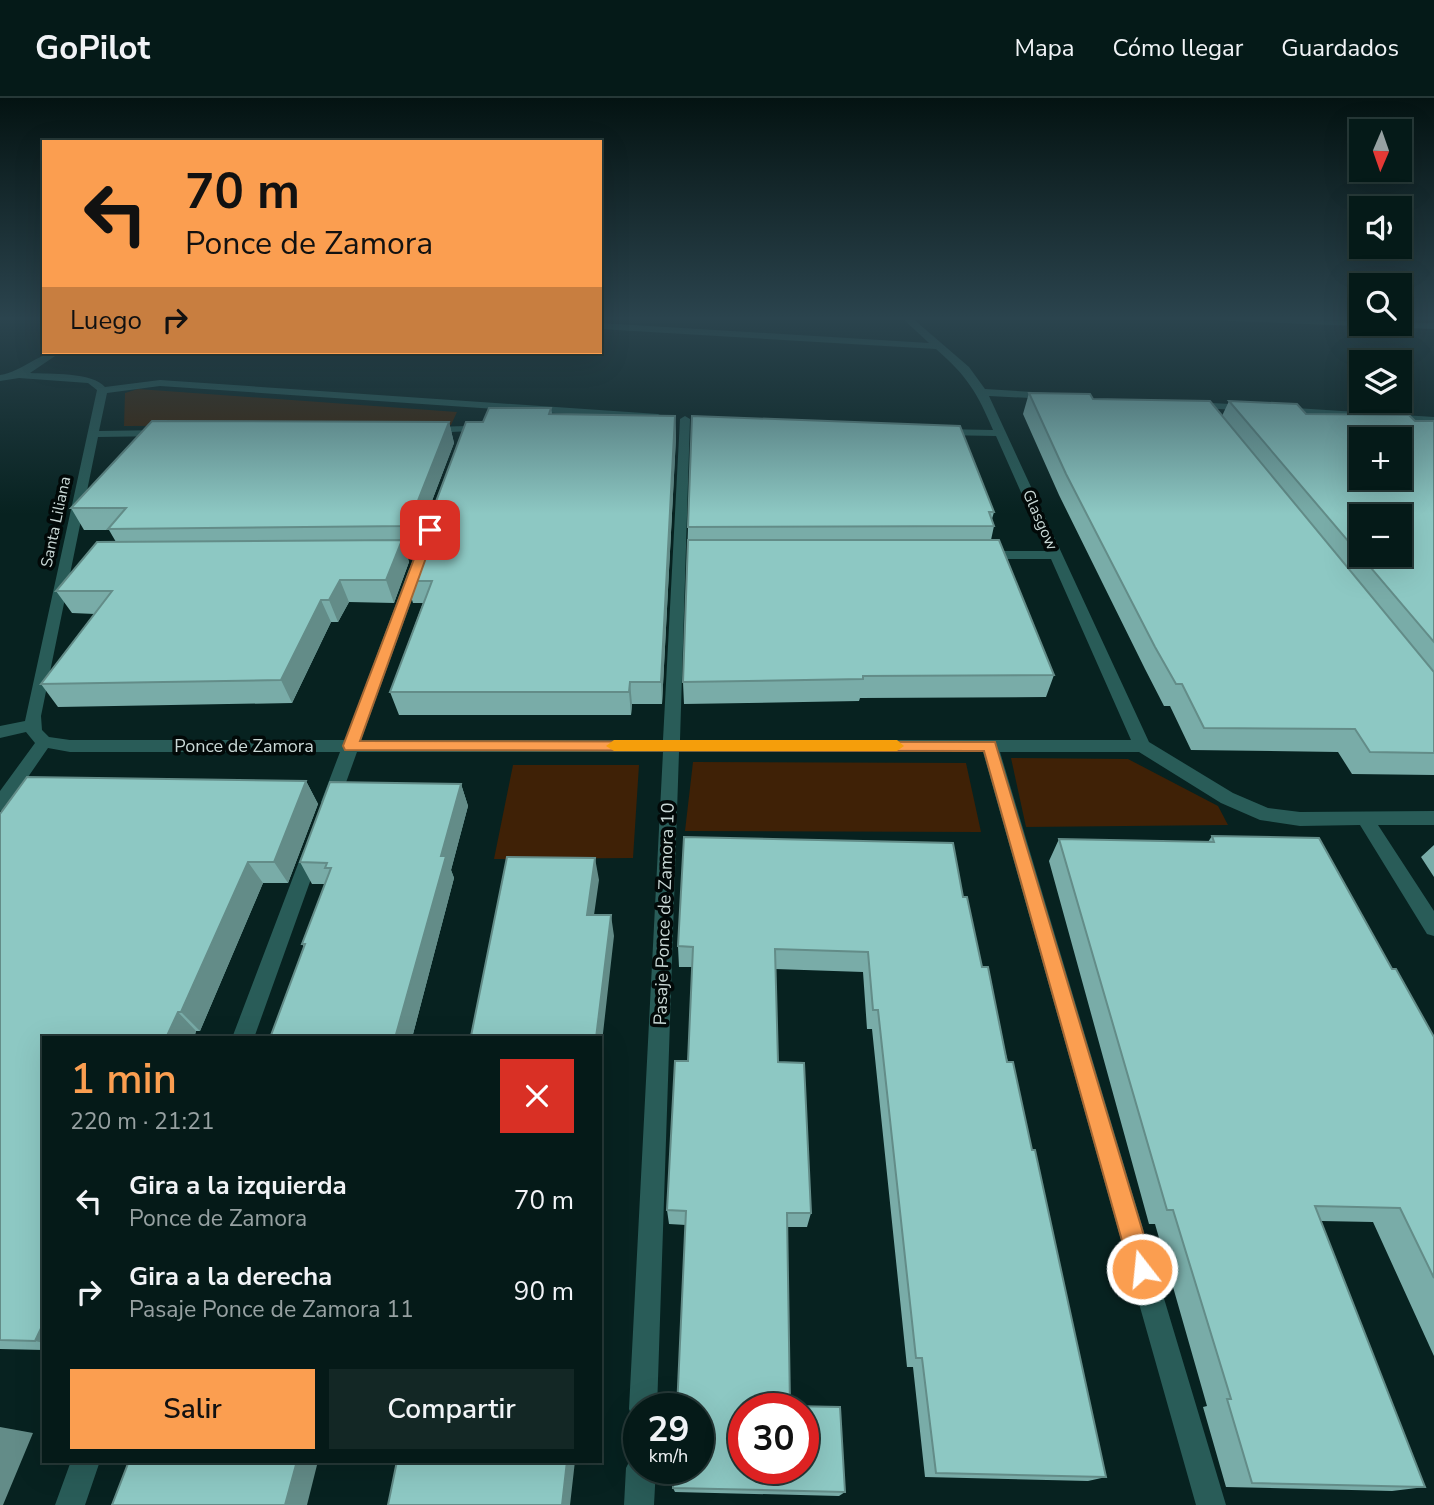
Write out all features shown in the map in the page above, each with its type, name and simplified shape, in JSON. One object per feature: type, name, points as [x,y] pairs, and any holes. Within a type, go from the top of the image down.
[{"type":"street","points":[[96,383],[102,390],[160,383],[477,404],[466,436],[412,430]]},
{"type":"street","name":"Glasgow","points":[[975,383],[1001,432],[1142,746]]},
{"type":"street","name":"Santa Liliana","points":[[32,725],[73,558],[102,390]]},
{"type":"street","points":[[982,392],[1061,397]]},
{"type":"street","name":"Pasaje Ponce de Zamora 10","points":[[477,404],[692,419],[687,556],[671,746],[644,1393]]},
{"type":"street","points":[[1195,408],[1434,420]]},
{"type":"street","points":[[1417,419],[1434,434]]},
{"type":"street","points":[[928,432],[1001,432]]},
{"type":"street","points":[[93,434],[176,433]]},
{"type":"street","points":[[244,1036],[351,746],[414,555]]},
{"type":"street","points":[[972,555],[1056,555]]},
{"type":"street","points":[[0,732],[32,725],[34,732],[44,742],[0,804]]},
{"type":"street","name":"Ponce de Zamora","points":[[44,742],[70,746],[1142,746]]},
{"type":"street","points":[[990,746],[1211,1505]]},
{"type":"street","points":[[1142,746],[1227,798],[1266,815],[1284,819],[1434,818]]},
{"type":"street","points":[[1365,819],[1434,928]]},
{"type":"street","points":[[70,1505],[85,1463]]},
{"type":"street","points":[[639,1505],[640,1484]]},
{"type":"shaded area","points":[[138,389],[457,412],[451,425],[124,426],[125,393]]},
{"type":"shaded area","points":[[1011,758],[1128,759],[1218,806],[1228,825],[1026,827]]},
{"type":"shaded area","points":[[693,762],[966,763],[981,832],[685,831]]},
{"type":"shaded area","points":[[513,765],[639,765],[633,858],[494,859]]},
{"type":"building","points":[[1029,393],[1090,394],[1093,399],[1210,401],[1434,672],[1434,753],[1370,752],[1355,729],[1204,728],[1182,684],[1176,684],[1155,647],[1066,474]]},
{"type":"building","points":[[1229,401],[1297,404],[1306,414],[1409,415],[1415,421],[1434,421],[1434,642],[1370,567],[1412,567],[1412,504],[1349,504],[1349,542]]},
{"type":"building","points":[[489,408],[551,408],[549,414],[675,416],[661,682],[630,682],[629,692],[390,692],[432,581],[406,581],[466,422],[483,422]]},
{"type":"building","points":[[692,416],[960,426],[994,512],[989,512],[994,526],[688,527]]},
{"type":"building","points":[[152,421],[449,422],[408,526],[108,529],[126,508],[71,508]]},
{"type":"building","points":[[402,540],[386,580],[340,580],[329,600],[321,600],[281,680],[41,684],[112,591],[56,591],[97,542]]},
{"type":"building","points":[[688,540],[999,540],[1054,675],[863,676],[863,679],[683,682]]},
{"type":"building","points":[[27,777],[306,781],[274,862],[248,862],[181,1012],[178,1012],[167,1036],[42,1036],[42,1326],[35,1341],[0,1340],[0,814]]},
{"type":"building","points":[[330,782],[461,784],[441,856],[446,856],[396,1036],[271,1036],[331,868],[325,868],[327,863],[300,862]]},
{"type":"building","points":[[1212,836],[1319,838],[1392,969],[1396,969],[1434,1037],[1434,1278],[1400,1208],[1315,1206],[1425,1487],[1252,1483],[1227,1399],[1231,1399],[1173,1210],[1167,1210],[1059,839],[1214,842]]},
{"type":"building","points":[[684,837],[953,843],[963,897],[967,897],[982,967],[988,967],[1007,1062],[1013,1062],[1032,1150],[1035,1150],[1106,1477],[936,1473],[922,1358],[916,1358],[878,1010],[873,1010],[868,952],[775,949],[778,1062],[804,1063],[811,1213],[787,1213],[790,1393],[728,1393],[728,1484],[819,1484],[819,1407],[840,1407],[845,1492],[673,1488],[673,1484],[714,1484],[714,1393],[678,1393],[686,1211],[667,1210],[675,1061],[688,1061],[693,947],[678,946]]},
{"type":"building","points":[[507,857],[595,858],[587,915],[611,915],[596,1036],[471,1036]]},
{"type":"building","points":[[128,1463],[296,1463],[285,1505],[112,1505]]},
{"type":"building","points":[[397,1463],[567,1463],[562,1505],[388,1505]]},
{"type":"slow traffic","points":[[614,746],[897,746]]},
{"type":"route","points":[[430,530],[351,746],[990,746],[1142,1269]]}]
